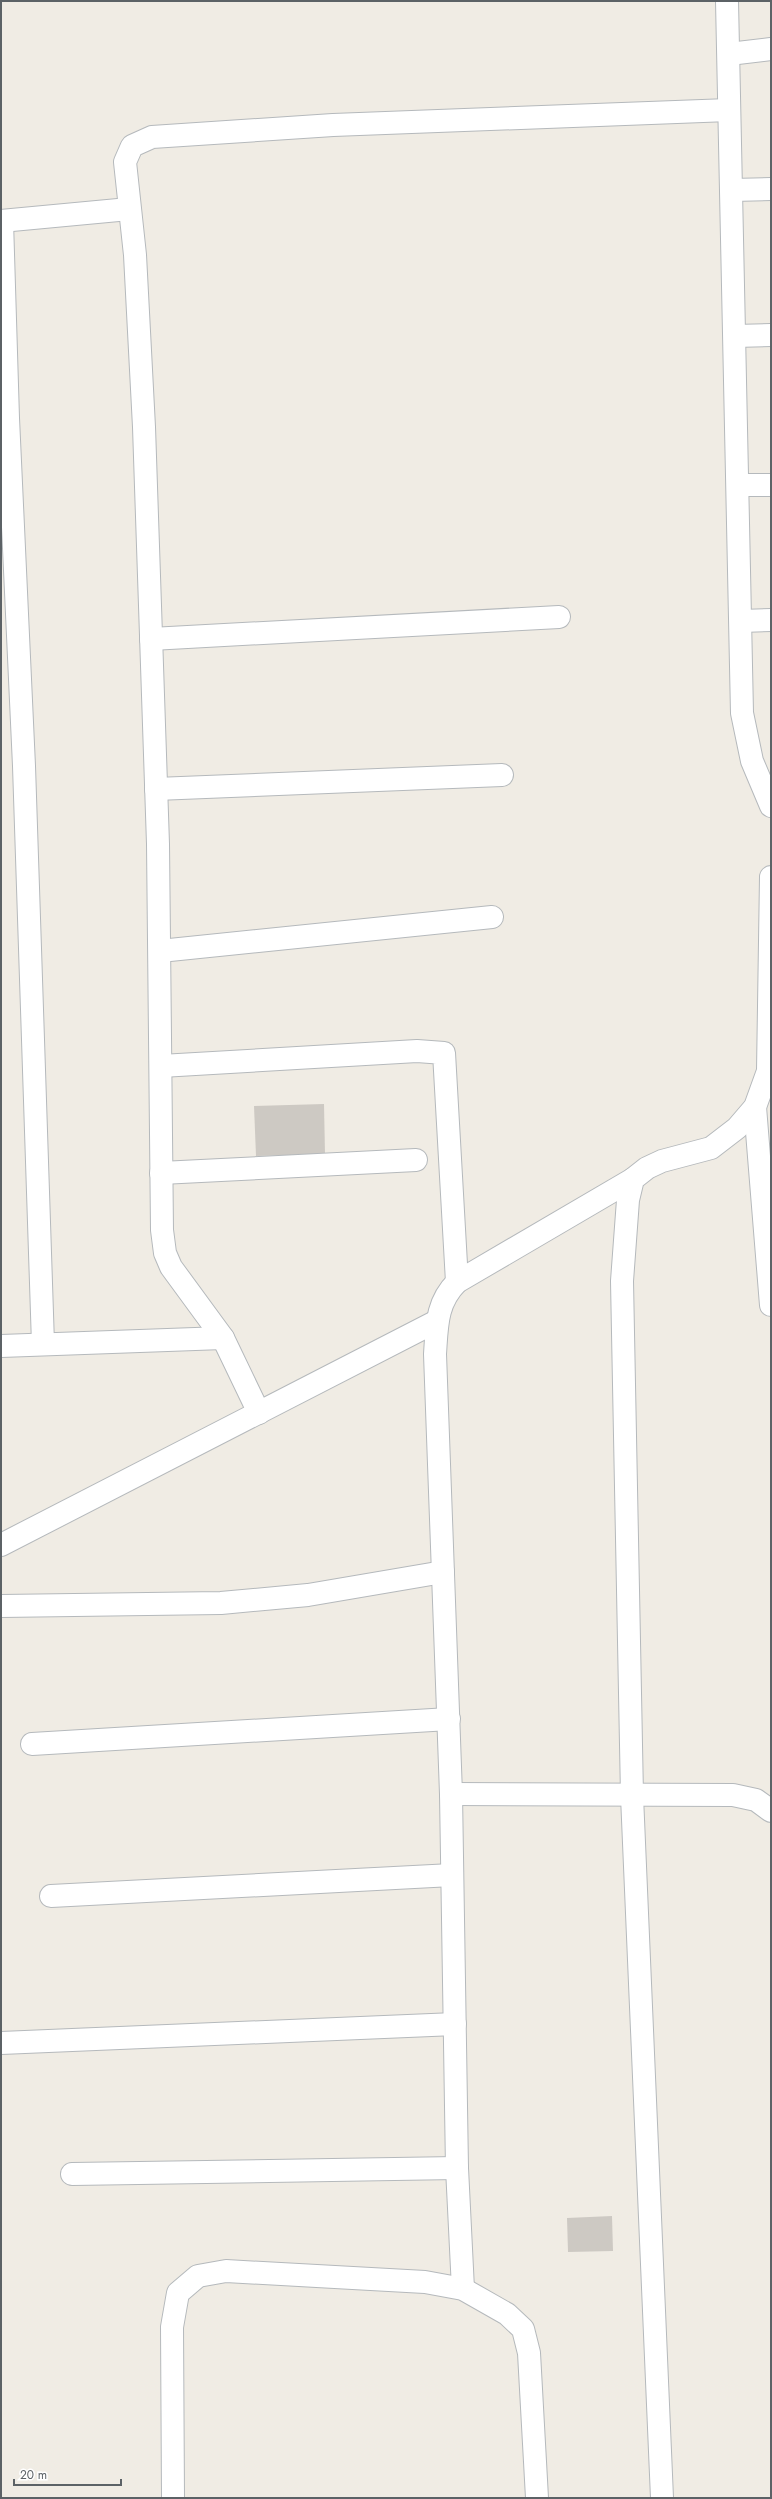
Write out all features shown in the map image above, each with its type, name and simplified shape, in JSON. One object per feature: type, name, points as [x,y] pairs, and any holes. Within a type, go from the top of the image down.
[{"type":"street","points":[[727,1],[742,714],[752,761],[771,806]]},
{"type":"street","points":[[728,54],[771,49]]},
{"type":"street","points":[[259,1413],[223,1338],[171,1267],[166,1253],[162,1230],[160,951],[144,427],[135,256],[125,162],[132,146],[152,137],[333,126],[729,110]]},
{"type":"street","points":[[732,190],[771,189]]},
{"type":"street","points":[[43,1344],[24,774],[8,426],[2,221],[129,209]]},
{"type":"street","points":[[735,336],[771,335]]},
{"type":"street","points":[[738,485],[771,485]]},
{"type":"street","points":[[151,639],[559,617]]},
{"type":"street","points":[[741,621],[771,620]]},
{"type":"street","points":[[156,789],[502,775]]},
{"type":"street","points":[[463,2289],[457,2168],[449,1719],[435,1354],[437,1321],[446,1293],[457,1282],[634,1179],[647,1168],[662,1161],[711,1148],[737,1128],[755,1107],[768,1071],[771,877]]},
{"type":"street","points":[[160,951],[492,917]]},
{"type":"street","points":[[161,1066],[416,1051],[444,1053],[457,1282]]},
{"type":"street","points":[[755,1107],[771,1305]]},
{"type":"street","points":[[162,1173],[416,1160]]},
{"type":"street","points":[[634,1179],[628,1200],[622,1281],[632,1796],[662,2498]]},
{"type":"street","points":[[1,1545],[437,1321]]},
{"type":"street","points":[[1,1346],[223,1338]]},
{"type":"street","points":[[1,1606],[221,1603],[308,1595],[443,1572]]},
{"type":"street","points":[[32,1744],[449,1719]]},
{"type":"street","points":[[451,1794],[632,1796],[733,1795],[756,1800],[771,1811]]},
{"type":"street","points":[[51,1896],[452,1875]]},
{"type":"street","points":[[1,2043],[455,2024]]},
{"type":"street","points":[[72,2174],[457,2168]]},
{"type":"street","points":[[173,2498],[172,2327],[178,2293],[198,2276],[226,2271],[425,2282],[463,2289],[507,2314],[523,2329],[529,2353],[537,2498]]},
{"type":"building","points":[[324,1104],[325,1154],[256,1156],[254,1106]]},
{"type":"building","points":[[612,2216],[613,2251],[568,2252],[567,2218]]}]
